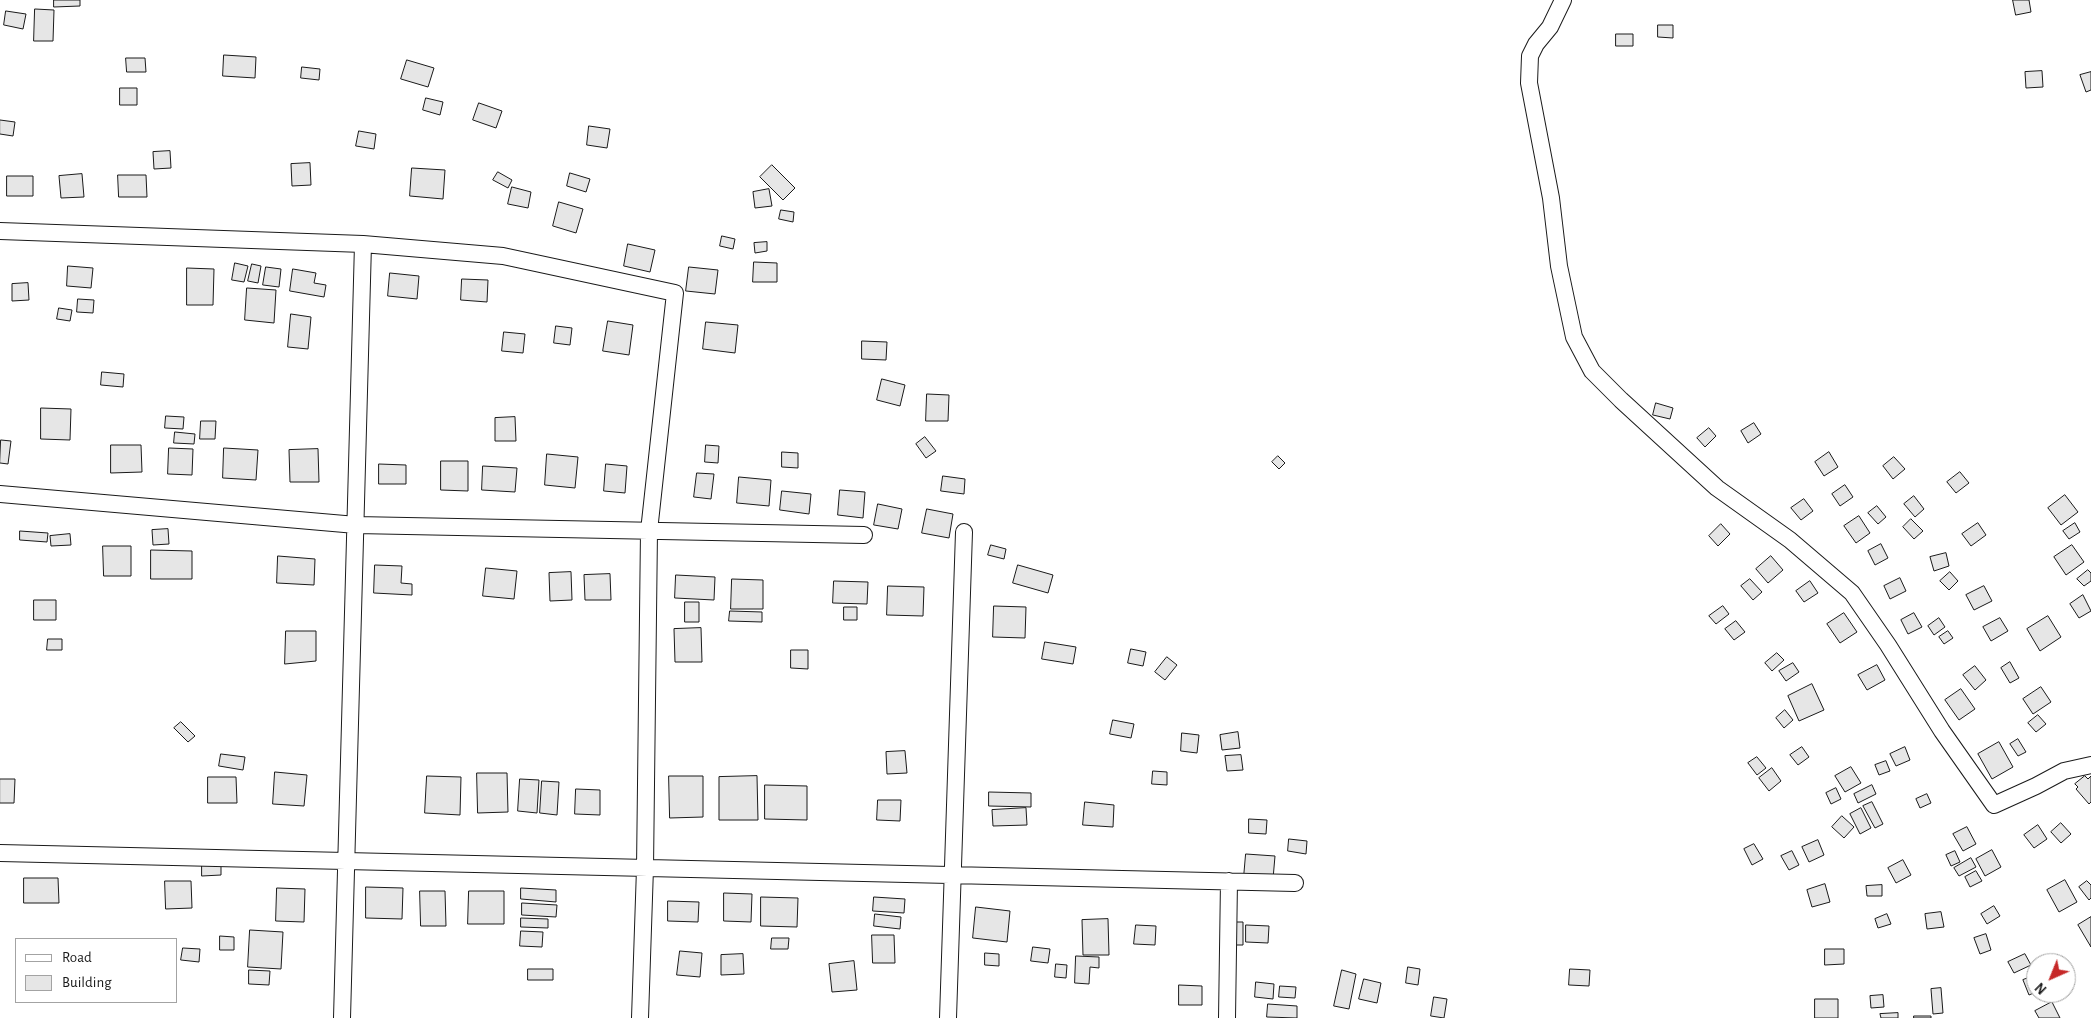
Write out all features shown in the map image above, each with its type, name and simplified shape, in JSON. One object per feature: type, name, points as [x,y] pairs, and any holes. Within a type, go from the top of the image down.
[{"type":"street","points":[[1564,0],[1550,27],[1536,44],[1530,56],[1528,83],[1551,198],[1559,266],[1574,337],[1592,371],[1717,488],[1790,540],[1852,593],[1888,645],[1942,731],[1994,805],[2064,771],[2091,765]]},
{"type":"street","points":[[0,231],[363,244],[504,256],[675,293],[649,531],[645,868],[640,1018]]},
{"type":"street","points":[[342,1018],[363,244]]},
{"type":"street","points":[[0,494],[356,525],[864,535]]},
{"type":"street","points":[[948,1018],[964,532]]},
{"type":"street","points":[[0,853],[1295,883]]},
{"type":"street","points":[[1227,1018],[1229,881]]},
{"type":"building","points":[[54,0],[80,0],[80,6],[54,7]]},
{"type":"building","points":[[2013,0],[2029,0],[2031,12],[2016,15]]},
{"type":"building","points":[[35,9],[54,10],[53,41],[34,41]]},
{"type":"building","points":[[6,11],[26,14],[23,29],[4,25]]},
{"type":"building","points":[[1658,25],[1673,25],[1673,38],[1658,37]]},
{"type":"building","points":[[1616,34],[1633,34],[1633,46],[1616,46]]},
{"type":"building","points":[[224,55],[256,57],[255,78],[223,76]]},
{"type":"building","points":[[126,58],[145,58],[146,72],[127,72]]},
{"type":"building","points":[[407,60],[434,68],[428,87],[401,79]]},
{"type":"building","points":[[302,67],[320,69],[319,80],[301,78]]},
{"type":"building","points":[[2042,71],[2043,87],[2026,88],[2025,72]]},
{"type":"building","points":[[2091,72],[2091,90],[2086,92],[2080,75]]},
{"type":"building","points":[[120,88],[137,88],[137,105],[120,105]]},
{"type":"building","points":[[426,98],[443,102],[440,115],[423,110]]},
{"type":"building","points":[[479,103],[502,111],[496,128],[473,120]]},
{"type":"building","points":[[0,120],[15,122],[13,136],[0,134]]},
{"type":"building","points":[[589,126],[610,129],[607,148],[587,145]]},
{"type":"building","points":[[359,131],[376,134],[374,149],[356,146]]},
{"type":"building","points":[[170,151],[171,168],[154,169],[153,152]]},
{"type":"building","points":[[310,163],[311,185],[292,186],[291,164]]},
{"type":"building","points":[[772,165],[795,188],[783,200],[760,177]]},
{"type":"building","points":[[412,168],[445,170],[443,199],[410,196]]},
{"type":"building","points":[[498,172],[512,180],[508,188],[493,180]]},
{"type":"building","points":[[570,173],[590,179],[586,192],[567,186]]},
{"type":"building","points":[[82,174],[84,197],[61,198],[59,176]]},
{"type":"building","points":[[118,175],[146,175],[147,197],[119,197]]},
{"type":"building","points":[[7,176],[33,176],[33,196],[7,196]]},
{"type":"building","points":[[512,187],[531,192],[528,208],[508,204]]},
{"type":"building","points":[[769,189],[772,206],[755,208],[753,192]]},
{"type":"building","points":[[559,202],[583,209],[576,233],[553,226]]},
{"type":"building","points":[[781,210],[794,212],[793,222],[779,219]]},
{"type":"building","points":[[722,236],[735,239],[733,249],[720,246]]},
{"type":"building","points":[[767,242],[767,251],[755,253],[754,243]]},
{"type":"building","points":[[628,244],[655,250],[650,272],[624,266]]},
{"type":"building","points":[[754,262],[777,263],[777,282],[753,282]]},
{"type":"building","points":[[235,263],[248,266],[244,282],[232,280]]},
{"type":"building","points":[[252,264],[261,266],[258,283],[248,281]]},
{"type":"building","points":[[68,266],[93,268],[91,288],[67,286]]},
{"type":"building","points":[[266,267],[281,269],[279,287],[263,285]]},
{"type":"building","points":[[689,267],[718,270],[715,294],[686,291]]},
{"type":"building","points":[[187,268],[214,269],[213,305],[187,305]]},
{"type":"building","points":[[293,269],[316,273],[314,283],[326,285],[324,297],[290,291]]},
{"type":"building","points":[[390,273],[419,276],[417,299],[388,296]]},
{"type":"building","points":[[462,279],[488,280],[487,302],[461,300]]},
{"type":"building","points":[[28,283],[29,300],[12,301],[12,284]]},
{"type":"building","points":[[247,288],[276,290],[274,323],[245,320]]},
{"type":"building","points":[[78,299],[94,300],[93,313],[77,312]]},
{"type":"building","points":[[59,308],[72,310],[70,321],[57,319]]},
{"type":"building","points":[[291,314],[311,317],[308,349],[288,347]]},
{"type":"building","points":[[608,321],[633,325],[629,355],[603,351]]},
{"type":"building","points":[[706,322],[738,325],[735,353],[703,349]]},
{"type":"building","points":[[556,326],[572,328],[570,345],[554,343]]},
{"type":"building","points":[[504,332],[525,334],[523,353],[502,351]]},
{"type":"building","points":[[862,341],[887,342],[886,360],[862,359]]},
{"type":"building","points":[[102,372],[124,374],[123,387],[101,385]]},
{"type":"building","points":[[882,379],[905,385],[900,406],[877,400]]},
{"type":"building","points":[[927,394],[949,395],[948,421],[926,421]]},
{"type":"building","points":[[1656,403],[1673,408],[1670,419],[1653,415]]},
{"type":"building","points":[[41,408],[71,409],[70,440],[41,439]]},
{"type":"building","points":[[166,416],[184,417],[183,429],[165,428]]},
{"type":"building","points":[[515,417],[516,441],[495,441],[495,418]]},
{"type":"building","points":[[201,421],[216,421],[215,439],[200,439]]},
{"type":"building","points":[[1754,423],[1761,434],[1748,443],[1741,431]]},
{"type":"building","points":[[1709,428],[1716,436],[1705,447],[1697,438]]},
{"type":"building","points":[[175,432],[195,434],[194,444],[174,443]]},
{"type":"building","points":[[925,437],[936,451],[926,458],[916,444]]},
{"type":"building","points":[[1,440],[11,441],[8,464],[0,463]]},
{"type":"building","points":[[111,445],[141,445],[142,472],[111,473]]},
{"type":"building","points":[[706,445],[719,446],[718,463],[705,462]]},
{"type":"building","points":[[169,448],[193,449],[192,475],[168,474]]},
{"type":"building","points":[[224,448],[258,450],[256,480],[223,478]]},
{"type":"building","points":[[318,449],[319,482],[290,482],[289,450]]},
{"type":"building","points":[[782,452],[798,453],[798,468],[782,467]]},
{"type":"building","points":[[1829,452],[1838,467],[1824,476],[1815,462]]},
{"type":"building","points":[[547,454],[578,457],[575,488],[545,485]]},
{"type":"building","points":[[1278,456],[1285,463],[1279,469],[1272,462]]},
{"type":"building","points":[[1894,457],[1905,469],[1893,479],[1883,466]]},
{"type":"building","points":[[441,461],[468,461],[468,491],[441,490]]},
{"type":"building","points":[[379,464],[406,465],[406,484],[379,484]]},
{"type":"building","points":[[606,464],[627,466],[625,493],[604,491]]},
{"type":"building","points":[[483,466],[517,468],[515,492],[482,490]]},
{"type":"building","points":[[1960,472],[1969,483],[1956,493],[1947,482]]},
{"type":"building","points":[[697,473],[714,474],[711,499],[694,497]]},
{"type":"building","points":[[943,476],[965,479],[964,494],[941,491]]},
{"type":"building","points":[[739,477],[771,480],[769,506],[737,503]]},
{"type":"building","points":[[1845,485],[1853,497],[1840,506],[1832,494]]},
{"type":"building","points":[[840,490],[865,492],[863,518],[838,515]]},
{"type":"building","points":[[782,491],[811,494],[809,514],[780,510]]},
{"type":"building","points":[[2065,495],[2078,512],[2061,525],[2048,508]]},
{"type":"building","points":[[1914,496],[1924,509],[1915,517],[1904,504]]},
{"type":"building","points":[[1804,499],[1813,511],[1801,520],[1791,508]]},
{"type":"building","points":[[878,504],[902,509],[898,529],[874,525]]},
{"type":"building","points":[[1877,506],[1886,517],[1878,524],[1868,513]]},
{"type":"building","points":[[927,509],[953,514],[949,538],[922,533]]},
{"type":"building","points":[[1859,516],[1870,533],[1856,543],[1844,526]]},
{"type":"building","points":[[1911,519],[1923,531],[1914,539],[1903,527]]},
{"type":"building","points":[[1978,523],[1986,535],[1971,546],[1962,534]]},
{"type":"building","points":[[2075,523],[2080,532],[2069,539],[2063,531]]},
{"type":"building","points":[[1721,524],[1730,534],[1718,546],[1709,536]]},
{"type":"building","points":[[168,529],[169,544],[153,545],[152,530]]},
{"type":"building","points":[[20,531],[48,533],[47,542],[20,540]]},
{"type":"building","points":[[70,534],[71,545],[51,546],[50,536]]},
{"type":"building","points":[[1881,544],[1888,558],[1875,565],[1868,551]]},
{"type":"building","points":[[991,545],[1006,549],[1004,559],[988,555]]},
{"type":"building","points":[[2072,545],[2084,562],[2066,575],[2054,557]]},
{"type":"building","points":[[103,546],[131,546],[131,576],[104,576]]},
{"type":"building","points":[[151,550],[192,551],[192,579],[151,579]]},
{"type":"building","points":[[1946,553],[1949,566],[1934,571],[1930,557]]},
{"type":"building","points":[[278,556],[315,559],[314,585],[277,583]]},
{"type":"building","points":[[1771,556],[1783,570],[1768,583],[1756,569]]},
{"type":"building","points":[[375,565],[402,566],[401,583],[412,584],[412,595],[374,593]]},
{"type":"building","points":[[1018,565],[1053,575],[1048,593],[1013,583]]},
{"type":"building","points":[[486,568],[517,571],[514,599],[483,596]]},
{"type":"building","points":[[2088,570],[2091,573],[2091,581],[2084,586],[2077,579]]},
{"type":"building","points":[[571,572],[572,600],[550,601],[549,573]]},
{"type":"building","points":[[1950,572],[1958,581],[1949,590],[1940,581]]},
{"type":"building","points":[[610,574],[611,600],[585,600],[584,575]]},
{"type":"building","points":[[676,575],[715,577],[714,600],[675,598]]},
{"type":"building","points":[[1900,578],[1906,591],[1890,599],[1884,586]]},
{"type":"building","points":[[732,579],[763,580],[763,609],[731,609]]},
{"type":"building","points":[[1750,579],[1762,592],[1753,600],[1741,586]]},
{"type":"building","points":[[834,581],[868,582],[867,604],[833,603]]},
{"type":"building","points":[[1810,581],[1818,593],[1804,602],[1796,591]]},
{"type":"building","points":[[888,586],[924,587],[923,616],[887,615]]},
{"type":"building","points":[[1984,586],[1992,601],[1974,610],[1966,595]]},
{"type":"building","points":[[2083,595],[2091,611],[2079,618],[2070,604]]},
{"type":"building","points":[[34,600],[56,600],[56,620],[34,620]]},
{"type":"building","points":[[685,602],[699,602],[699,622],[685,622]]},
{"type":"building","points":[[994,606],[1026,607],[1025,638],[993,637]]},
{"type":"building","points":[[1723,606],[1729,614],[1716,624],[1709,616]]},
{"type":"building","points":[[844,607],[857,607],[857,620],[844,620]]},
{"type":"building","points":[[730,611],[762,612],[762,622],[729,621]]},
{"type":"building","points":[[1844,613],[1857,632],[1840,643],[1827,624]]},
{"type":"building","points":[[1914,613],[1922,627],[1908,634],[1901,620]]},
{"type":"building","points":[[2048,616],[2061,637],[2040,651],[2027,629]]},
{"type":"building","points":[[1939,618],[1945,627],[1934,635],[1928,626]]},
{"type":"building","points":[[2000,618],[2008,631],[1991,641],[1983,627]]},
{"type":"building","points":[[1736,621],[1745,632],[1734,640],[1725,629]]},
{"type":"building","points":[[701,628],[702,662],[675,662],[674,629]]},
{"type":"building","points":[[286,631],[316,631],[316,661],[285,664]]},
{"type":"building","points":[[1948,631],[1953,638],[1944,644],[1939,637]]},
{"type":"building","points":[[48,639],[62,639],[62,650],[47,650]]},
{"type":"building","points":[[1045,642],[1076,647],[1073,664],[1042,659]]},
{"type":"building","points":[[1131,649],[1146,652],[1143,666],[1128,663]]},
{"type":"building","points":[[791,650],[808,650],[808,669],[791,668]]},
{"type":"building","points":[[1777,653],[1784,660],[1772,671],[1765,663]]},
{"type":"building","points":[[1167,657],[1177,665],[1165,680],[1155,672]]},
{"type":"building","points":[[2010,662],[2019,678],[2010,683],[2001,668]]},
{"type":"building","points":[[1793,663],[1799,672],[1786,681],[1779,671]]},
{"type":"building","points":[[1877,665],[1885,680],[1867,690],[1858,675]]},
{"type":"building","points":[[1975,666],[1986,680],[1975,690],[1963,675]]},
{"type":"building","points":[[1812,684],[1824,710],[1799,721],[1788,696]]},
{"type":"building","points":[[2041,687],[2051,702],[2033,714],[2023,699]]},
{"type":"building","points":[[1961,689],[1975,709],[1959,720],[1945,700]]},
{"type":"building","points":[[1785,710],[1793,720],[1784,728],[1776,718]]},
{"type":"building","points":[[2038,715],[2046,724],[2036,732],[2028,723]]},
{"type":"building","points":[[1113,720],[1134,724],[1131,738],[1110,734]]},
{"type":"building","points":[[181,722],[195,736],[188,742],[174,728]]},
{"type":"building","points":[[1238,732],[1240,748],[1222,750],[1220,735]]},
{"type":"building","points":[[1182,733],[1199,735],[1197,753],[1181,751]]},
{"type":"building","points":[[2018,739],[2026,752],[2018,756],[2010,744]]},
{"type":"building","points":[[1999,742],[2013,767],[1992,779],[1978,754]]},
{"type":"building","points":[[1802,747],[1809,757],[1798,765],[1790,755]]},
{"type":"building","points":[[1905,747],[1910,760],[1896,766],[1890,754]]},
{"type":"building","points":[[905,751],[907,773],[887,774],[886,752]]},
{"type":"building","points":[[221,754],[245,757],[243,770],[219,766]]},
{"type":"building","points":[[1241,755],[1243,770],[1227,771],[1225,756]]},
{"type":"building","points":[[1757,757],[1766,768],[1757,775],[1748,763]]},
{"type":"building","points":[[1886,761],[1890,771],[1879,775],[1875,765]]},
{"type":"building","points":[[1851,767],[1861,783],[1845,792],[1835,776]]},
{"type":"building","points":[[1772,768],[1781,781],[1769,791],[1759,778]]},
{"type":"building","points":[[1153,771],[1167,772],[1167,785],[1152,784]]},
{"type":"building","points":[[275,772],[307,775],[304,806],[273,804]]},
{"type":"building","points":[[477,773],[507,773],[508,812],[478,813]]},
{"type":"building","points":[[427,776],[461,777],[460,815],[425,813]]},
{"type":"building","points":[[669,776],[703,776],[703,817],[670,818]]},
{"type":"building","points":[[757,776],[758,820],[719,820],[719,777]]},
{"type":"building","points":[[2085,776],[2088,779],[2091,776],[2091,802],[2089,804],[2076,789],[2078,787],[2075,784]]},
{"type":"building","points":[[208,777],[236,777],[237,803],[208,803]]},
{"type":"building","points":[[0,779],[15,779],[14,803],[0,803]]},
{"type":"building","points":[[520,779],[539,780],[537,813],[518,811]]},
{"type":"building","points":[[542,781],[559,782],[557,815],[540,813]]},
{"type":"building","points":[[765,785],[807,786],[807,820],[765,819]]},
{"type":"building","points":[[1872,785],[1876,794],[1858,803],[1854,794]]},
{"type":"building","points":[[1836,788],[1841,799],[1831,804],[1826,793]]},
{"type":"building","points":[[576,789],[600,790],[600,815],[575,814]]},
{"type":"building","points":[[989,792],[1031,793],[1031,807],[989,806]]},
{"type":"building","points":[[1927,794],[1931,803],[1920,808],[1916,799]]},
{"type":"building","points":[[878,800],[901,800],[900,821],[877,820]]},
{"type":"building","points":[[1085,802],[1114,805],[1113,827],[1083,825]]},
{"type":"building","points":[[1872,802],[1883,824],[1875,828],[1863,806]]},
{"type":"building","points":[[1026,808],[1027,825],[993,826],[992,810]]},
{"type":"building","points":[[1861,808],[1871,828],[1860,834],[1850,814]]},
{"type":"building","points":[[1842,816],[1854,827],[1844,838],[1832,827]]},
{"type":"building","points":[[1249,819],[1267,820],[1266,834],[1249,833]]},
{"type":"building","points":[[2061,823],[2071,834],[2061,843],[2051,832]]},
{"type":"building","points":[[2038,825],[2047,839],[2034,848],[2024,835]]},
{"type":"building","points":[[1967,827],[1976,844],[1963,851],[1953,834]]},
{"type":"building","points":[[1289,839],[1307,841],[1306,854],[1288,851]]},
{"type":"building","points":[[1818,840],[1824,855],[1809,862],[1802,847]]},
{"type":"building","points":[[1754,844],[1763,859],[1752,865],[1744,849]]},
{"type":"building","points":[[1992,850],[2001,867],[1985,876],[1976,859]]},
{"type":"building","points":[[1792,851],[1799,865],[1789,870],[1781,856]]},
{"type":"building","points":[[1955,851],[1960,862],[1951,866],[1946,855]]},
{"type":"building","points":[[1246,854],[1275,856],[1273,879],[1244,877]]},
{"type":"building","points":[[1971,858],[1976,867],[1959,876],[1954,868]]},
{"type":"building","points":[[1903,860],[1911,875],[1896,883],[1888,868]]},
{"type":"building","points":[[202,865],[221,865],[221,875],[202,876]]},
{"type":"building","points":[[1976,871],[1982,881],[1970,887],[1965,877]]},
{"type":"building","points":[[24,878],[58,878],[59,903],[24,903]]},
{"type":"building","points":[[2065,880],[2077,902],[2059,912],[2047,890]]},
{"type":"building","points":[[165,881],[191,881],[192,908],[166,909]]},
{"type":"building","points":[[2087,881],[2091,885],[2091,898],[2089,900],[2079,887]]},
{"type":"building","points":[[1825,884],[1830,902],[1812,907],[1807,890]]},
{"type":"building","points":[[1882,885],[1882,896],[1867,896],[1866,886]]},
{"type":"building","points":[[366,887],[403,888],[402,919],[366,918]]},
{"type":"building","points":[[277,888],[305,889],[304,922],[276,921]]},
{"type":"building","points":[[521,888],[556,890],[556,902],[521,899]]},
{"type":"building","points":[[420,891],[445,891],[446,926],[421,926]]},
{"type":"building","points":[[469,891],[504,891],[504,924],[468,924]]},
{"type":"building","points":[[724,893],[752,894],[751,922],[724,921]]},
{"type":"building","points":[[761,897],[798,898],[797,927],[761,926]]},
{"type":"building","points":[[874,897],[905,899],[904,913],[873,911]]},
{"type":"building","points":[[668,901],[699,902],[698,922],[668,921]]},
{"type":"building","points":[[522,903],[557,905],[556,917],[522,915]]},
{"type":"building","points":[[1994,906],[2000,916],[1987,924],[1981,914]]},
{"type":"building","points":[[976,907],[1010,911],[1007,942],[973,938]]},
{"type":"building","points":[[1941,912],[1944,927],[1927,929],[1925,914]]},
{"type":"building","points":[[875,914],[901,917],[900,929],[874,926]]},
{"type":"building","points":[[1887,914],[1891,924],[1878,928],[1875,919]]},
{"type":"building","points":[[2091,917],[2091,947],[2078,925]]},
{"type":"building","points":[[521,918],[548,919],[548,928],[521,927]]},
{"type":"building","points":[[1108,919],[1109,955],[1083,955],[1082,920]]},
{"type":"building","points":[[1231,922],[1243,922],[1243,945],[1232,945]]},
{"type":"building","points":[[1136,925],[1156,926],[1155,945],[1134,944]]},
{"type":"building","points":[[1246,925],[1269,926],[1268,943],[1246,942]]},
{"type":"building","points":[[250,930],[283,932],[281,969],[248,967]]},
{"type":"building","points":[[521,931],[543,932],[542,947],[520,946]]},
{"type":"building","points":[[1986,934],[1991,950],[1980,954],[1974,938]]},
{"type":"building","points":[[872,935],[894,935],[895,963],[873,963]]},
{"type":"building","points":[[220,936],[234,937],[234,950],[220,950]]},
{"type":"building","points":[[772,938],[789,938],[788,949],[771,949]]},
{"type":"building","points":[[1033,947],[1050,949],[1048,963],[1031,961]]},
{"type":"building","points":[[183,948],[200,949],[199,962],[181,960]]},
{"type":"building","points":[[1825,949],[1844,949],[1844,964],[1825,965]]},
{"type":"building","points":[[680,951],[702,953],[700,977],[677,975]]},
{"type":"building","points":[[985,953],[999,954],[999,966],[985,965]]},
{"type":"building","points":[[743,954],[744,974],[721,975],[721,955]]},
{"type":"building","points":[[2025,954],[2026,956],[2026,967],[2014,973],[2008,962]]},
{"type":"building","points":[[1076,956],[1099,957],[1099,968],[1090,967],[1089,984],[1075,983]]},
{"type":"building","points":[[854,961],[857,990],[832,992],[829,964]]},
{"type":"building","points":[[1056,964],[1067,965],[1066,978],[1055,977]]},
{"type":"building","points":[[1408,967],[1420,969],[1418,985],[1406,983]]},
{"type":"building","points":[[528,969],[553,969],[553,980],[528,980]]},
{"type":"building","points":[[1570,969],[1590,970],[1589,986],[1569,985]]},
{"type":"building","points":[[249,970],[270,971],[269,985],[249,984]]},
{"type":"building","points":[[1342,970],[1356,974],[1349,1009],[1334,1006]]},
{"type":"building","points":[[1364,979],[1381,983],[1377,1003],[1359,999]]},
{"type":"building","points":[[1256,982],[1274,984],[1273,999],[1255,997]]},
{"type":"building","points":[[1179,985],[1202,986],[1202,1005],[1179,1005]]},
{"type":"building","points":[[1280,986],[1296,987],[1295,998],[1279,997]]},
{"type":"building","points":[[1941,988],[1943,1013],[1933,1014],[1931,989]]},
{"type":"building","points":[[1883,995],[1884,1007],[1871,1008],[1870,996]]},
{"type":"building","points":[[1434,997],[1447,999],[1444,1018],[1431,1016]]},
{"type":"building","points":[[1815,999],[1838,999],[1838,1018],[1815,1018]]},
{"type":"building","points":[[2052,1003],[2060,1018],[2039,1018],[2035,1011]]},
{"type":"building","points":[[1268,1004],[1297,1006],[1297,1018],[1267,1017]]},
{"type":"building","points":[[1898,1013],[1898,1018],[1881,1018],[1880,1014]]},
{"type":"building","points":[[1914,1016],[1931,1016],[1931,1018],[1914,1018]]}]
